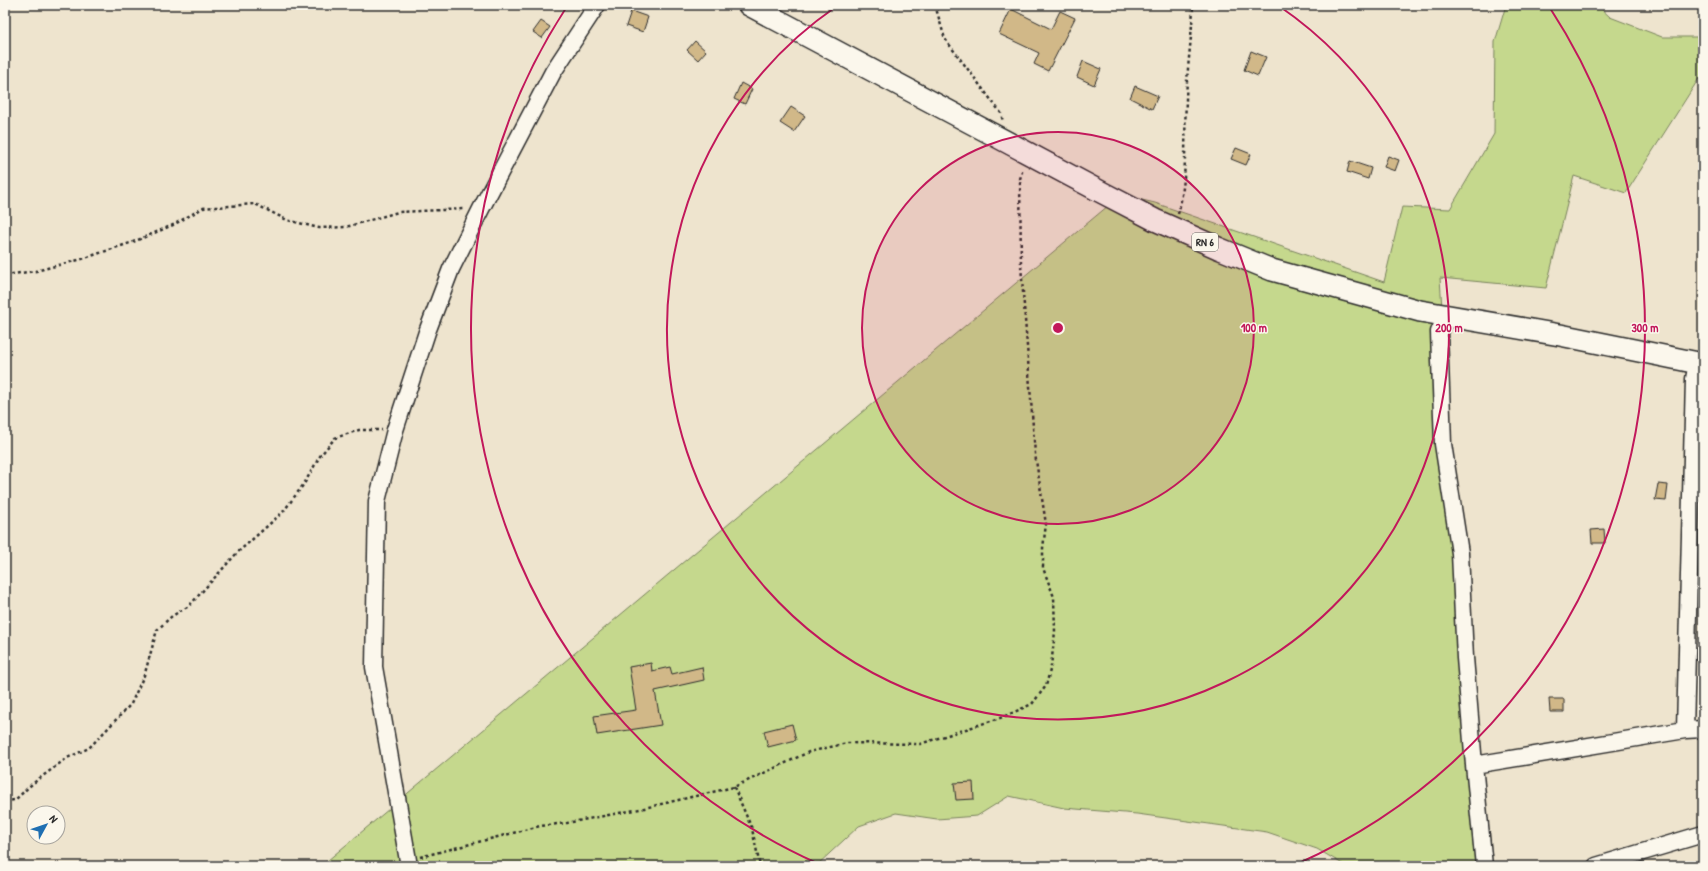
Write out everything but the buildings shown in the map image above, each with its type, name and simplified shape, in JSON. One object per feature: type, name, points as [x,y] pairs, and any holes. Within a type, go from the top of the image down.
[{"type":"main road","name":"RN 6","points":[[749,5],[817,43],[1027,152],[1103,194],[1174,228],[1272,270],[1420,311],[1560,335],[1700,364]]},
{"type":"street","points":[[408,862],[374,667],[377,500],[395,430],[427,332],[451,269],[553,72],[597,5]]},
{"type":"street","points":[[1446,316],[1439,332],[1443,444],[1460,553],[1465,658],[1484,866]]},
{"type":"street","points":[[1685,730],[1694,379],[1700,364]]},
{"type":"street","points":[[1474,765],[1685,730],[1703,729]]},
{"type":"street","points":[[1596,866],[1703,834]]},
{"type":"path","points":[[935,5],[945,39],[1001,113],[1008,142]]},
{"type":"path","points":[[1174,228],[1181,202],[1185,157],[1186,100],[1193,5]]},
{"type":"path","points":[[408,862],[420,857],[540,826],[567,823],[640,809],[734,787],[809,752],[847,743],[920,744],[1003,717],[1032,704],[1046,686],[1051,666],[1055,632],[1054,597],[1043,568],[1043,548],[1046,524],[1035,454],[1021,265],[1020,178],[1027,152]]},
{"type":"path","points":[[5,275],[36,271],[134,242],[173,225],[203,208],[255,204],[287,220],[319,228],[346,227],[398,212],[446,209],[481,209]]},
{"type":"path","points":[[5,800],[14,800],[32,784],[67,758],[89,748],[131,704],[145,673],[157,630],[172,616],[189,606],[237,553],[282,512],[304,484],[320,456],[335,438],[359,430],[395,430]]},
{"type":"path","points":[[734,787],[752,829],[760,866]]},
{"type":"green space","points":[[1506,5],[1597,5],[1610,17],[1662,37],[1703,37],[1703,72],[1626,193],[1574,176],[1546,288],[1440,278],[1450,433],[1467,554],[1477,708],[1490,866],[1346,866],[1317,849],[1267,832],[1137,814],[1064,808],[1009,796],[977,816],[937,819],[896,813],[859,826],[816,866],[321,866],[1121,195],[1155,203],[1384,282],[1402,207],[1450,209],[1494,134],[1495,42]]}]
